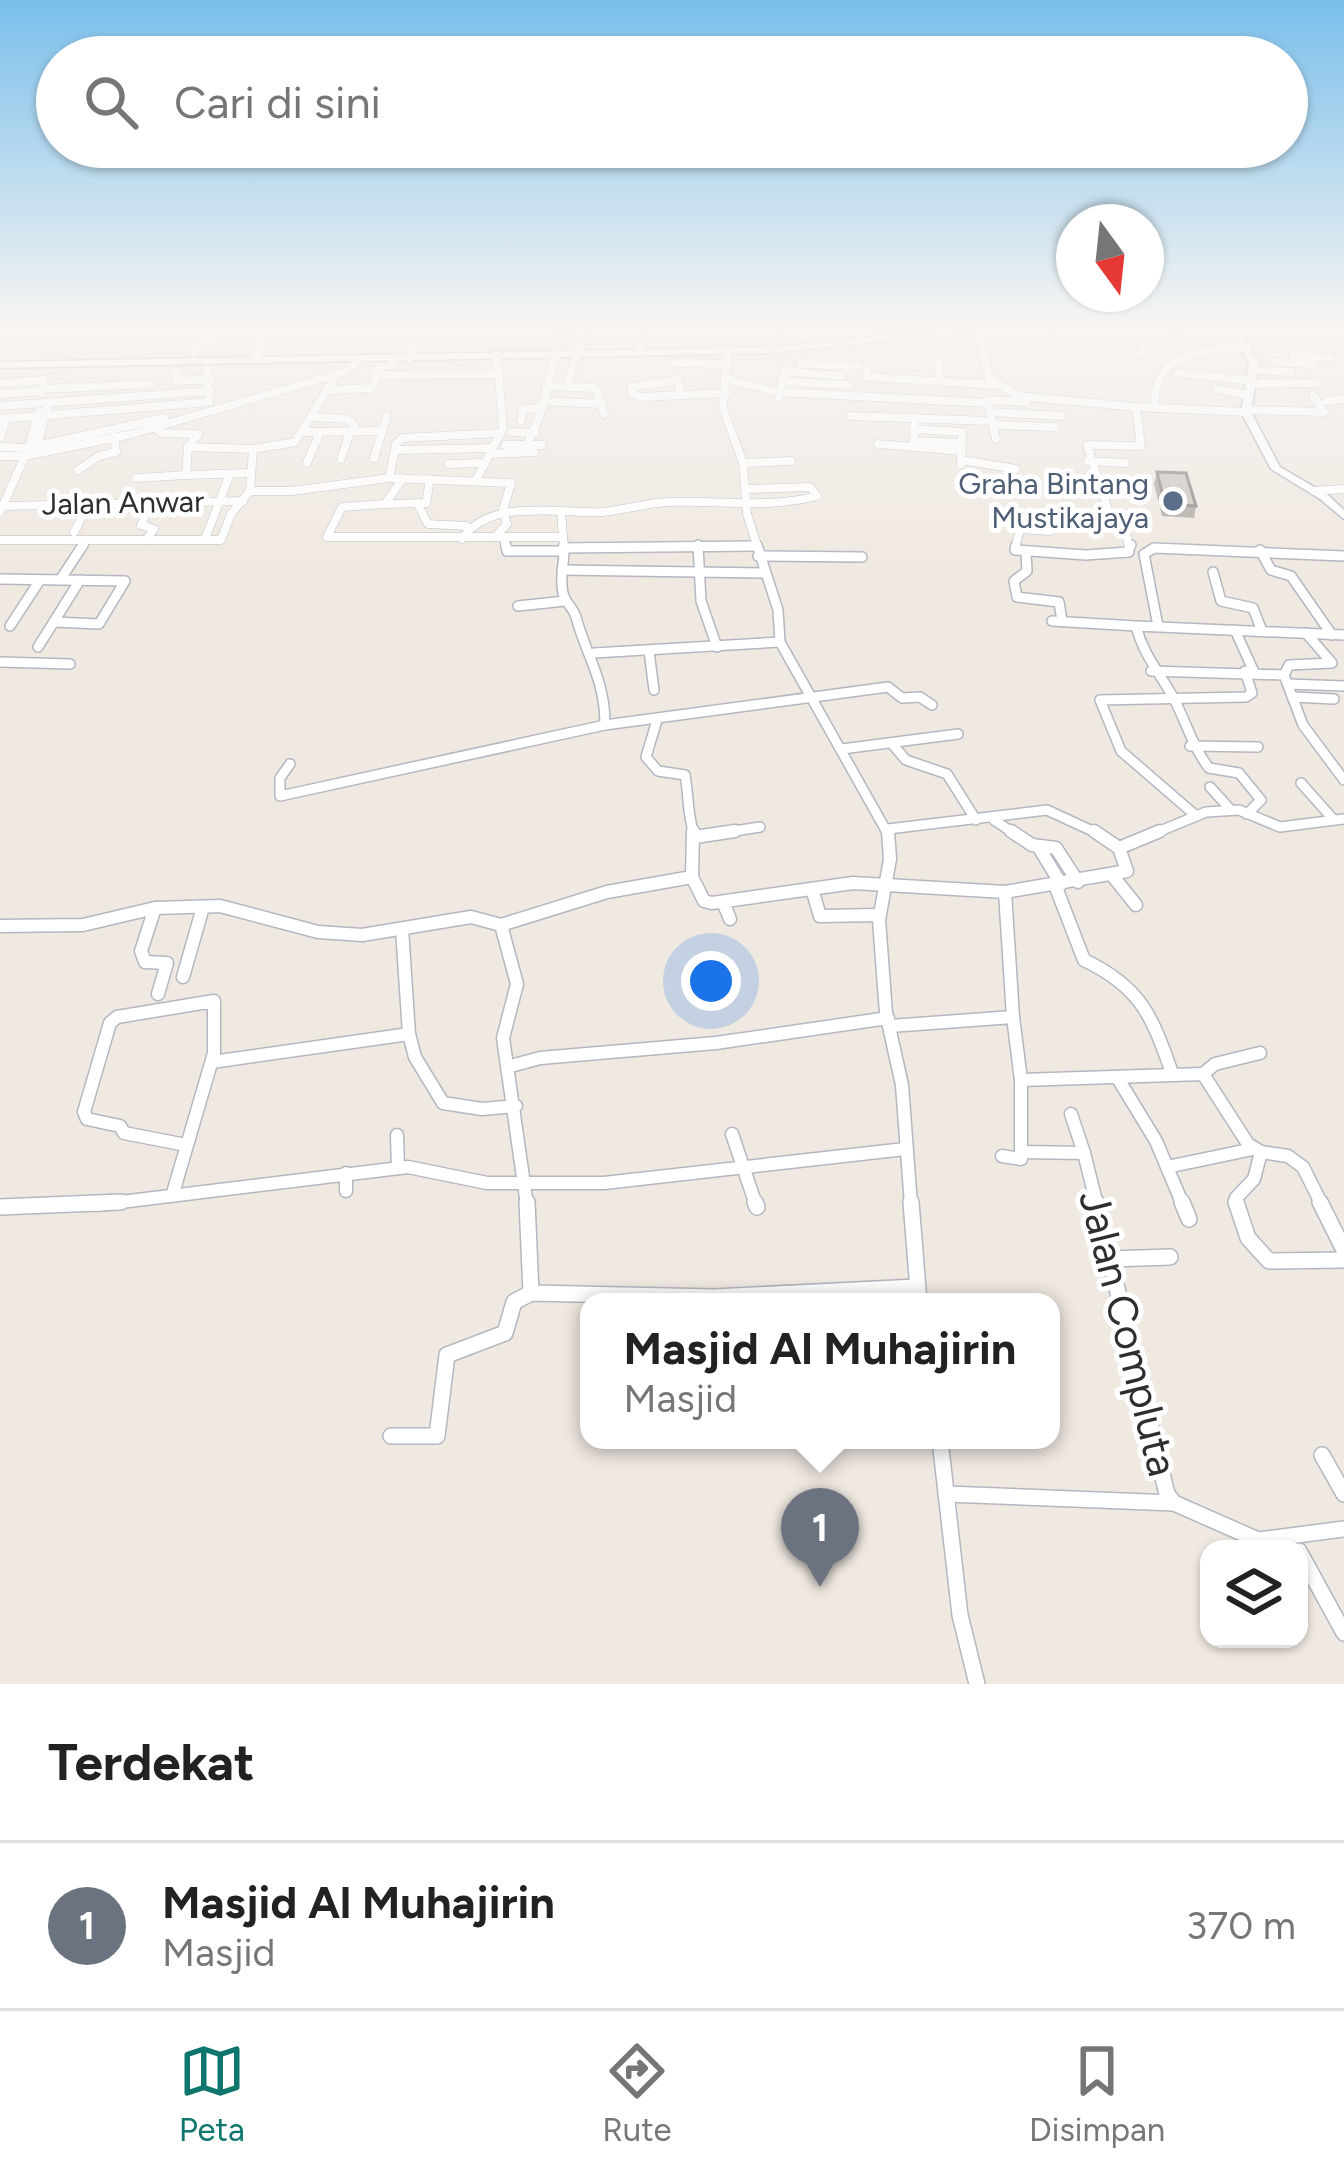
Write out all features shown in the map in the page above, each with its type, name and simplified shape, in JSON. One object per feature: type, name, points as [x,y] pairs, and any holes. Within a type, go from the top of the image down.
[{"type":"main road","points":[[1253,406],[1276,469],[1344,516]]},
{"type":"street","points":[[34,442],[44,406]]},
{"type":"street","points":[[149,417],[150,406]]},
{"type":"street","points":[[0,443],[22,448],[124,427],[195,406]]},
{"type":"street","points":[[0,443],[25,457],[114,436],[149,417],[199,406]]},
{"type":"street","points":[[188,447],[288,445],[320,406]]},
{"type":"street","points":[[477,478],[506,432],[501,406]]},
{"type":"street","points":[[536,406],[523,409],[518,420],[542,420]]},
{"type":"street","points":[[534,448],[542,406]]},
{"type":"street","points":[[602,406],[604,414]]},
{"type":"street","points":[[724,406],[743,463],[756,551],[778,610],[780,642],[888,829],[890,859],[879,915],[889,1022],[902,1085],[918,1293]]},
{"type":"street","points":[[849,406],[856,426]]},
{"type":"street","points":[[913,435],[914,406]]},
{"type":"street","points":[[942,406],[990,415],[1056,418],[990,415],[971,406]]},
{"type":"street","points":[[1131,406],[1169,406]]},
{"type":"street","points":[[1111,519],[1105,492],[1088,460],[1090,444],[1141,446],[1136,406]]},
{"type":"street","points":[[1299,406],[1324,412],[1320,406]]},
{"type":"street","points":[[124,427],[128,413]]},
{"type":"street","points":[[0,443],[2,421],[128,413],[149,417],[162,433],[198,434],[188,447],[186,475]]},
{"type":"street","points":[[98,432],[101,415]]},
{"type":"street","points":[[41,418],[173,416]]},
{"type":"street","points":[[374,458],[386,416]]},
{"type":"street","points":[[70,437],[75,417]]},
{"type":"street","points":[[313,417],[348,419],[352,429],[341,459]]},
{"type":"street","points":[[302,432],[382,431]]},
{"type":"street","points":[[962,452],[961,431],[878,444],[962,452],[1016,469]]},
{"type":"street","points":[[307,463],[320,432]]},
{"type":"street","points":[[389,478],[396,444],[402,438],[535,434]]},
{"type":"street","points":[[79,470],[99,456],[116,452],[114,436]]},
{"type":"street","points":[[0,443],[55,441]]},
{"type":"street","points":[[505,445],[534,448]]},
{"type":"street","points":[[449,464],[534,448]]},
{"type":"street","points":[[0,540],[221,540],[229,518],[250,491],[253,449]]},
{"type":"street","points":[[398,450],[489,455]]},
{"type":"street","points":[[428,451],[428,463]]},
{"type":"street","points":[[2,509],[25,457]]},
{"type":"street","points":[[1088,460],[1125,464]]},
{"type":"street","points":[[363,461],[365,480]]},
{"type":"street","points":[[743,463],[791,461]]},
{"type":"street","points":[[136,478],[251,473]]},
{"type":"street","points":[[205,539],[230,474]]},
{"type":"street","points":[[184,502],[199,476]]},
{"type":"street","points":[[149,488],[157,477]]},
{"type":"street","points":[[250,491],[292,491],[389,478],[477,478],[511,483],[507,524],[500,537]]},
{"type":"street","points":[[385,505],[403,478]]},
{"type":"street","points":[[430,479],[428,500],[418,505],[345,506],[327,537],[500,537]]},
{"type":"street","points":[[0,486],[15,486]]},
{"type":"street","points":[[418,505],[428,524],[466,526],[505,515],[614,511],[810,487],[818,496],[748,495]]},
{"type":"street","points":[[1314,491],[1344,489]]},
{"type":"street","name":"Jalan Anwar","points":[[2,509],[90,502],[243,501]]},
{"type":"street","points":[[74,532],[90,502]]},
{"type":"street","points":[[146,540],[154,529],[141,525],[152,503]]},
{"type":"street","points":[[614,511],[615,529]]},
{"type":"street","points":[[561,512],[565,602],[575,611],[580,643],[594,653],[780,642]]},
{"type":"street","points":[[1127,552],[1132,544],[1128,532],[1111,519],[1024,515],[1015,550],[1144,554],[1167,546],[1344,556]]},
{"type":"street","points":[[462,539],[466,526]]},
{"type":"street","points":[[1019,529],[1050,531]]},
{"type":"street","points":[[691,530],[697,574],[717,647]]},
{"type":"street","points":[[500,537],[507,551],[563,545],[694,544],[862,557]]},
{"type":"street","points":[[61,580],[84,544]]},
{"type":"street","points":[[1260,550],[1271,570],[1291,577],[1338,635]]},
{"type":"street","points":[[1026,552],[1028,572],[1014,581],[1017,598],[1060,602],[1057,621],[1338,635]]},
{"type":"street","points":[[1144,554],[1158,626]]},
{"type":"street","points":[[562,570],[765,573]]},
{"type":"street","points":[[1213,572],[1221,601],[1253,608],[1262,631]]},
{"type":"street","points":[[0,579],[124,581],[99,624],[54,622]]},
{"type":"street","points":[[10,626],[40,580]]},
{"type":"street","points":[[38,646],[80,580]]},
{"type":"street","points":[[518,606],[565,602]]},
{"type":"street","points":[[1136,626],[1151,671],[1173,697],[1190,746],[1209,768],[1239,773],[1262,800],[1259,808],[1247,814]]},
{"type":"street","points":[[1195,815],[1121,752],[1100,700],[1251,696],[1250,671],[1235,630]]},
{"type":"street","points":[[1306,633],[1332,663],[1289,665],[1286,680],[1303,725],[1344,780]]},
{"type":"street","points":[[650,651],[654,689]]},
{"type":"street","points":[[594,653],[604,689],[605,725]]},
{"type":"street","points":[[0,665],[70,664]]},
{"type":"street","points":[[1309,665],[1322,686]]},
{"type":"street","points":[[1151,671],[1250,671],[1344,686]]},
{"type":"street","points":[[290,764],[280,778],[280,796],[605,725],[888,687],[902,698],[920,697],[932,705]]},
{"type":"street","points":[[1292,697],[1334,699]]},
{"type":"street","points":[[657,720],[646,757],[658,771],[685,775],[690,802],[687,814],[695,837],[692,877],[704,901],[883,883],[1005,892],[1130,869],[1119,848],[1052,811],[888,829]]},
{"type":"street","points":[[842,749],[958,734]]},
{"type":"street","points":[[892,744],[907,760],[947,774],[976,820]]},
{"type":"street","points":[[1190,746],[1258,747]]},
{"type":"street","points":[[1300,783],[1338,819]]},
{"type":"street","points":[[1210,787],[1230,809]]},
{"type":"street","points":[[1119,848],[1195,815],[1230,809],[1280,827],[1338,819]]},
{"type":"street","points":[[993,820],[1038,846],[1056,848],[1078,882]]},
{"type":"street","points":[[695,837],[760,827]]},
{"type":"street","points":[[1038,846],[1058,885],[1084,960],[1112,970],[1142,1000],[1155,1019],[1172,1072]]},
{"type":"street","points":[[1112,874],[1136,905]]},
{"type":"street","points":[[0,926],[83,926],[154,908],[203,907],[256,912],[319,932],[362,935],[477,917],[500,925],[607,892],[692,877]]},
{"type":"street","points":[[812,890],[820,916],[879,915]]},
{"type":"street","points":[[1005,892],[1021,1080],[1021,1152]]},
{"type":"street","points":[[723,902],[730,919]]},
{"type":"street","points":[[183,977],[203,907]]},
{"type":"street","points":[[154,908],[141,952],[145,962],[167,963],[158,994]]},
{"type":"street","points":[[500,925],[517,994],[504,1019],[526,1182],[531,1293]]},
{"type":"street","points":[[402,928],[409,1034],[415,1058],[443,1103],[516,1106]]},
{"type":"street","points":[[173,1192],[212,1062],[214,1001],[116,1017],[84,1112],[87,1119],[119,1126],[124,1132],[186,1145]]},
{"type":"street","points":[[507,1067],[540,1058],[889,1022],[1013,1017]]},
{"type":"street","points":[[212,1062],[409,1034]]},
{"type":"street","points":[[1021,1080],[1203,1074],[1215,1064],[1259,1053]]},
{"type":"street","points":[[1203,1074],[1257,1150],[1254,1179],[1236,1198],[1252,1246],[1268,1262],[1279,1264],[1344,1260]]},
{"type":"street","points":[[1117,1077],[1167,1167],[1189,1219]]},
{"type":"street","points":[[1071,1114],[1084,1154]]},
{"type":"street","points":[[732,1134],[757,1208]]},
{"type":"street","points":[[397,1135],[398,1168]]},
{"type":"street","points":[[0,1207],[75,1207],[398,1168],[427,1168],[487,1183],[640,1180],[742,1164],[905,1149]]},
{"type":"street","points":[[1167,1167],[1257,1150],[1299,1162],[1344,1250]]},
{"type":"street","name":"Jalan Compluta","points":[[1002,1156],[1084,1154],[1167,1494],[1174,1502]]},
{"type":"street","points":[[346,1173],[346,1191]]},
{"type":"street","points":[[1110,1259],[1170,1257]]},
{"type":"street","points":[[392,1436],[437,1436],[447,1355],[506,1333],[514,1302],[531,1293],[580,1294]]},
{"type":"street","points":[[941,1449],[960,1616],[977,1684]]},
{"type":"street","points":[[1322,1455],[1344,1494]]},
{"type":"street","points":[[946,1494],[1174,1502],[1262,1540]]},
{"type":"street","points":[[1308,1542],[1344,1529]]},
{"type":"street","points":[[1308,1568],[1344,1633]]},
{"type":"building","points":[[1157,472],[1186,473],[1196,506],[1165,504]]},
{"type":"place","name":"Graha Bintang Mustikajaya","points":[[1173,501]]},
{"type":"place","name":"Masjid Al Muhajirin","points":[[820,1587]]}]
